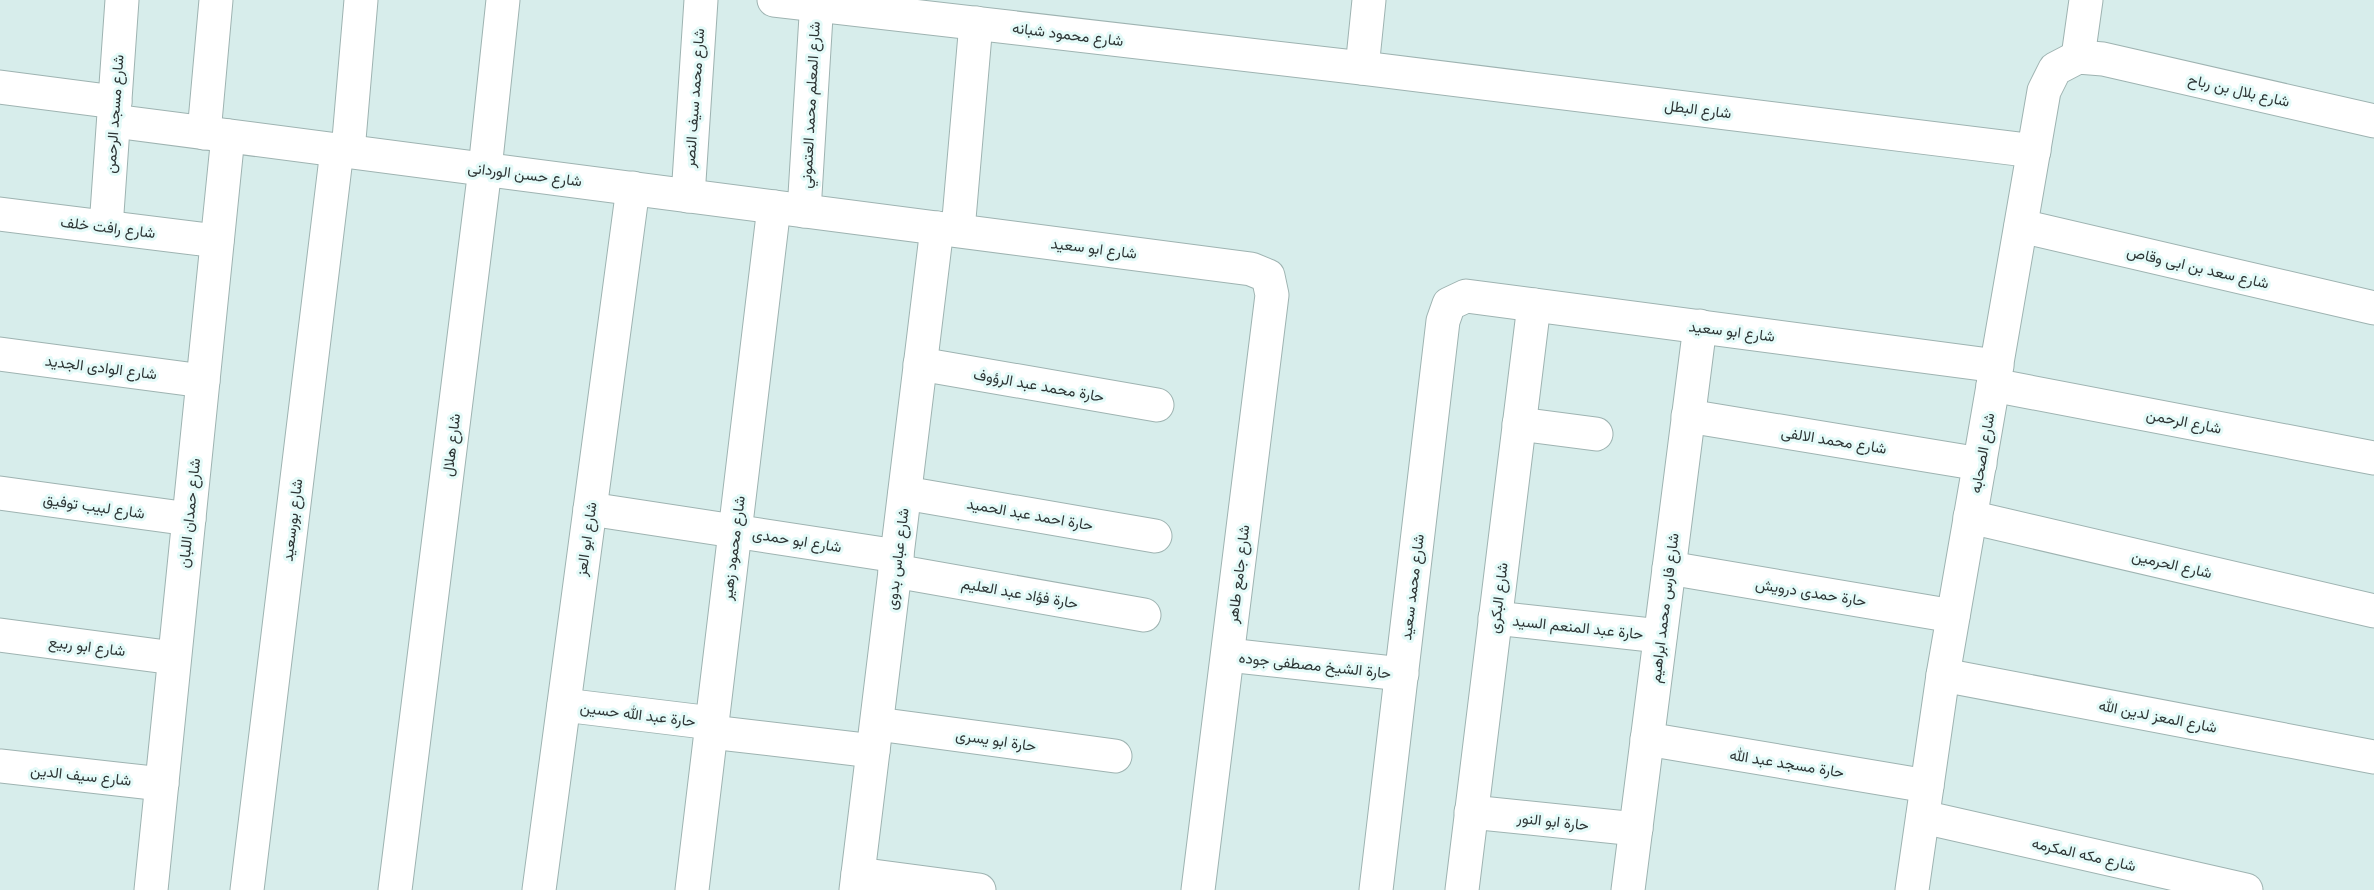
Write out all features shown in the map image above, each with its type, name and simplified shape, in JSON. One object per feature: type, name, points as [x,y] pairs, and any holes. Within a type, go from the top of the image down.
[{"type":"street","name":"شارع مسجد الرحمن","points":[[106,227],[122,0]]},
{"type":"street","name":"شارع حمدان اللبان","points":[[151,890],[217,241],[216,0]]},
{"type":"street","name":"شارع بورسعيد","points":[[247,890],[361,0]]},
{"type":"street","name":"شارع هلال","points":[[395,890],[485,169],[503,0]]},
{"type":"street","name":"شارع محمد سيف النصر","points":[[688,196],[701,0]]},
{"type":"street","name":"شارع محمود شبانه","points":[[774,0],[816,2],[1362,68]]},
{"type":"street","points":[[1362,68],[1369,0]]},
{"type":"street","points":[[2086,0],[2090,58]]},
{"type":"street","name":"شارع المعلم محمد العتموني","points":[[789,209],[816,2]]},
{"type":"street","name":"شارع عباس بدوى","points":[[857,882],[920,364],[947,229],[976,23]]},
{"type":"street","name":"شارع بلال بن رباح","points":[[2090,58],[2374,121]]},
{"type":"street","name":"شارع الصحابه","points":[[1912,890],[1943,675],[2044,92],[2055,69],[2090,58]]},
{"type":"street","name":"شارع البطل","points":[[1362,68],[2034,151]]},
{"type":"street","name":"شارع حسن الوردانى","points":[[0,87],[216,134],[947,229]]},
{"type":"street","name":"شارع ابو العز","points":[[539,890],[633,188]]},
{"type":"street","name":"شارع محمود زهير","points":[[692,890],[735,531],[789,209]]},
{"type":"street","name":"شارع رافت خلف","points":[[0,214],[217,241]]},
{"type":"street","name":"شارع سعد بن ابى وقاص","points":[[2021,226],[2374,308]]},
{"type":"street","name":"شارع ابو سعيد","points":[[947,229],[1251,268]]},
{"type":"street","name":"شارع جامع طاهر","points":[[1198,890],[1272,295],[1268,276],[1251,268]]},
{"type":"street","name":"شارع ابو سعيد","points":[[1466,296],[1700,326],[1995,375]]},
{"type":"street","name":"شارع محمد سعيد","points":[[1376,890],[1443,321],[1449,304],[1466,296]]},
{"type":"street","name":"شارع البكرى","points":[[1462,890],[1534,305]]},
{"type":"street","name":"شارع فارس محمد ابراهيم","points":[[1633,889],[1636,829],[1700,326]]},
{"type":"street","name":"شارع الوادى الجديد","points":[[0,354],[203,381]]},
{"type":"street","name":"حارة محمد عبد الرؤوف","points":[[920,364],[1157,405]]},
{"type":"street","name":"شارع الرحمن","points":[[1995,375],[2374,458]]},
{"type":"street","name":"شارع محمد الالفى","points":[[1688,416],[1980,464]]},
{"type":"street","points":[[1519,424],[1596,435]]},
{"type":"street","name":"شارع لبيب توفيق","points":[[0,493],[189,519]]},
{"type":"street","name":"حارة احمد عبد الحميد","points":[[905,493],[1155,536]]},
{"type":"street","name":"شارع ابو حمدى","points":[[590,509],[735,531],[896,563]]},
{"type":"street","name":"شارع الحرمين","points":[[1970,517],[2374,611]]},
{"type":"street","name":"حارة فؤاد عبد العليم","points":[[896,563],[1144,615]]},
{"type":"street","name":"حارة حمدى درويش","points":[[1669,568],[1953,616]]},
{"type":"street","name":"حارة عبد المنعم السيد","points":[[1495,618],[1660,636]]},
{"type":"street","name":"شارع ابو ربيع","points":[[0,635],[174,658]]},
{"type":"street","name":"حارة الشيخ مصطفى جوده","points":[[1228,656],[1402,674]]},
{"type":"street","name":"شارع المعز لدين الله","points":[[1943,675],[2374,757]]},
{"type":"street","name":"حارة عبد الله حسين","points":[[564,705],[712,728],[875,737]]},
{"type":"street","name":"حارة ابو يسرى","points":[[875,737],[1115,756]]},
{"type":"street","name":"حارة مسجد عبد الله","points":[[1647,739],[1925,802]]},
{"type":"street","name":"شارع سيف الدين","points":[[0,766],[162,784]]},
{"type":"street","name":"شارع مكه المكرمه","points":[[1925,802],[2246,890]]},
{"type":"street","name":"حارة ابو النور","points":[[1471,812],[1636,829]]},
{"type":"street","points":[[857,882],[979,890]]}]
